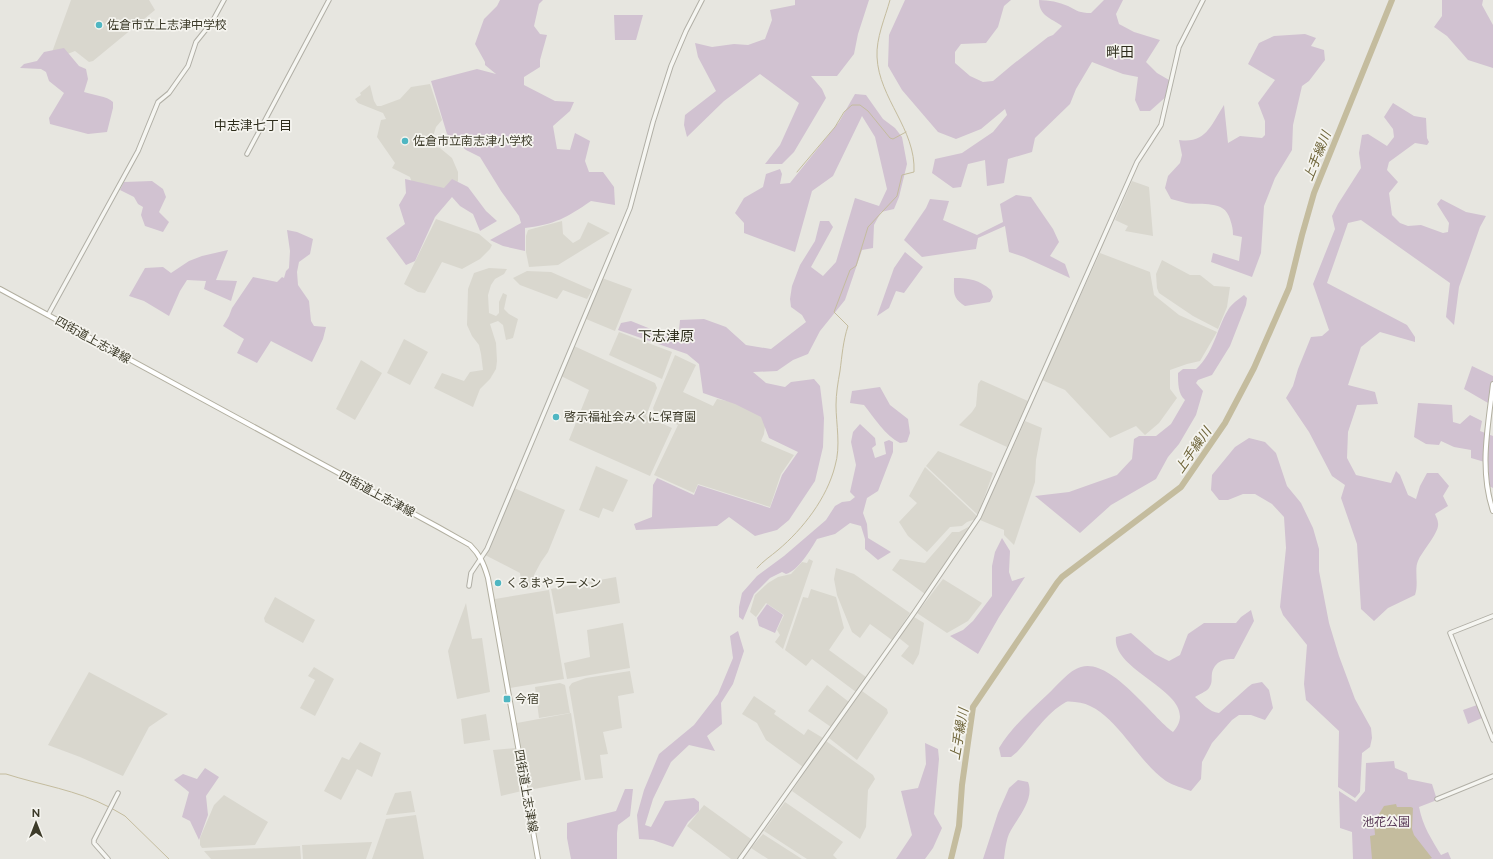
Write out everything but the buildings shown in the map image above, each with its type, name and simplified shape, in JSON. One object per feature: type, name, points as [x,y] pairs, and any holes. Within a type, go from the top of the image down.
[{"type":"main road","name":"四街道上志津線","points":[[0,289],[470,545],[481,557],[484,563],[492,597],[538,859]]},
{"type":"main road","points":[[1493,384],[1485,460],[1487,489],[1493,511]]},
{"type":"street","points":[[48,315],[138,151],[158,102],[169,93],[188,66],[196,42],[212,22],[224,0]]},
{"type":"street","points":[[247,154],[329,0]]},
{"type":"street","points":[[469,586],[471,573],[487,549],[628,212],[653,122],[671,66],[686,31],[702,0]]},
{"type":"street","points":[[740,859],[914,614],[979,517],[1137,162],[1161,125],[1179,47],[1203,0]]},
{"type":"street","points":[[1493,616],[1450,633],[1493,740]]},
{"type":"street","points":[[1437,799],[1493,776]]},
{"type":"street","points":[[108,859],[94,843],[94,840],[118,793]]},
{"type":"shaded area","name":"佐倉市立上志津中学校","points":[[71,0],[149,0],[155,10],[93,61],[89,62],[75,51],[55,59],[51,55]]},
{"type":"shaded area","name":"佐倉市立南志津小学校","points":[[430,84],[442,120],[436,127],[430,146],[440,148],[452,158],[458,172],[458,181],[454,188],[446,191],[412,183],[410,177],[392,168],[395,163],[377,137],[381,120],[386,119],[383,113],[358,103],[355,99],[370,85],[374,101],[377,106],[381,106],[400,99],[411,87]]},
{"type":"shaded area","points":[[1132,181],[1149,187],[1153,236],[1125,231],[1128,226],[1115,220]]},
{"type":"shaded area","points":[[436,219],[479,234],[492,245],[480,259],[462,269],[442,262],[425,293],[418,292],[404,284]]},
{"type":"shaded area","points":[[562,221],[563,234],[573,243],[580,239],[588,222],[610,233],[558,265],[529,267],[526,252],[526,236],[528,230]]},
{"type":"shaded area","points":[[1100,253],[1150,272],[1154,295],[1179,315],[1217,332],[1200,361],[1170,370],[1170,389],[1177,398],[1159,423],[1145,435],[1136,426],[1110,438],[1065,390],[1042,380]]},
{"type":"shaded area","points":[[1162,260],[1190,275],[1200,275],[1214,286],[1230,287],[1227,307],[1218,329],[1193,316],[1159,293],[1156,274]]},
{"type":"shaded area","points":[[489,268],[507,269],[504,274],[495,279],[491,285],[488,295],[489,313],[496,316],[499,313],[499,302],[503,293],[507,295],[504,309],[518,319],[513,338],[506,340],[503,325],[498,321],[490,324],[496,343],[496,369],[490,379],[480,389],[473,407],[434,388],[442,373],[464,381],[470,372],[483,370],[479,345],[472,336],[467,325],[468,289],[474,273]]},
{"type":"shaded area","points":[[527,271],[551,272],[592,290],[587,299],[563,290],[557,299],[520,285],[513,278]]},
{"type":"shaded area","points":[[602,278],[632,289],[615,331],[586,319]]},
{"type":"shaded area","points":[[619,332],[672,352],[662,379],[609,355]]},
{"type":"shaded area","points":[[404,339],[428,352],[410,385],[387,373]]},
{"type":"shaded area","points":[[574,346],[655,383],[657,388],[646,416],[672,428],[650,476],[569,440],[589,390],[561,376]]},
{"type":"shaded area","points":[[675,355],[696,365],[683,392],[713,406],[717,399],[743,404],[766,418],[764,434],[761,441],[794,455],[781,474],[770,507],[698,484],[694,493],[654,475],[678,425],[655,414],[653,408]]},
{"type":"shaded area","points":[[361,360],[382,373],[355,420],[336,409]]},
{"type":"shaded area","points":[[981,380],[1028,401],[1007,447],[959,425],[976,406],[978,384]]},
{"type":"shaded area","points":[[1025,421],[1042,428],[1036,460],[1035,482],[1014,545],[1004,535],[1004,530],[980,520]]},
{"type":"shaded area","points":[[938,451],[993,473],[978,515],[926,466]]},
{"type":"shaded area","points":[[596,466],[628,480],[613,512],[603,508],[599,518],[579,510]]},
{"type":"shaded area","points":[[925,467],[977,516],[976,519],[967,522],[962,526],[950,527],[927,552],[908,536],[899,522],[917,503],[909,496]]},
{"type":"shaded area","points":[[514,488],[565,510],[548,552],[534,575],[532,588],[522,590],[520,573],[485,555]]},
{"type":"shaded area","points":[[972,525],[925,594],[892,570],[900,559],[925,563],[952,532],[959,532]]},
{"type":"shaded area","points":[[809,559],[813,561],[783,649],[775,642],[780,635],[777,630],[784,615],[766,603],[756,617],[750,612],[755,595],[768,583],[778,577],[791,574],[802,562],[807,563]]},
{"type":"shaded area","points":[[836,568],[854,574],[910,613],[892,640],[870,624],[860,638],[852,632],[837,595],[834,579]]},
{"type":"shaded area","points":[[616,577],[620,603],[556,614],[551,589]]},
{"type":"shaded area","points":[[943,579],[982,603],[968,621],[947,633],[917,613]]},
{"type":"shaded area","points":[[811,589],[836,597],[844,628],[829,650],[866,677],[856,692],[812,659],[806,666],[785,650],[803,597],[808,598]]},
{"type":"shaded area","points":[[549,590],[564,679],[510,688],[495,599]]},
{"type":"shaded area","points":[[275,597],[315,620],[303,643],[265,622],[264,618]]},
{"type":"shaded area","points":[[466,603],[472,639],[482,638],[490,692],[457,699],[448,651]]},
{"type":"shaded area","points":[[914,617],[924,623],[919,654],[913,665],[901,656],[909,646],[899,638]]},
{"type":"shaded area","points":[[623,623],[630,668],[567,679],[564,663],[590,657],[587,630]]},
{"type":"shaded area","points":[[314,667],[334,679],[315,716],[300,708],[315,680],[308,676]]},
{"type":"shaded area","points":[[630,671],[634,693],[618,696],[622,728],[603,732],[608,754],[600,755],[603,778],[585,780],[569,687],[572,683],[586,678]]},
{"type":"shaded area","points":[[89,672],[168,714],[149,727],[123,776],[48,745]]},
{"type":"shaded area","points":[[560,683],[565,685],[570,713],[539,718],[535,687]]},
{"type":"shaded area","points":[[827,685],[849,702],[831,727],[808,711]]},
{"type":"shaded area","points":[[862,691],[887,709],[888,713],[857,760],[829,738]]},
{"type":"shaded area","points":[[754,696],[776,711],[774,714],[804,735],[808,729],[823,738],[803,767],[766,740],[757,723],[742,714]]},
{"type":"shaded area","points":[[571,713],[581,780],[529,790],[517,723]]},
{"type":"shaded area","points":[[486,714],[490,740],[464,744],[461,719]]},
{"type":"shaded area","points":[[826,741],[873,775],[875,779],[868,790],[866,827],[860,839],[792,791]]},
{"type":"shaded area","points":[[360,742],[381,753],[372,777],[357,769],[341,800],[324,791],[342,757],[349,760]]},
{"type":"shaded area","points":[[515,748],[522,791],[501,796],[493,750]]},
{"type":"shaded area","points":[[411,791],[415,812],[386,815],[395,793]]},
{"type":"shaded area","points":[[224,795],[268,822],[255,845],[202,848],[200,845],[200,838],[214,805]]},
{"type":"shaded area","points":[[785,802],[843,842],[833,855],[837,859],[807,859],[764,831]]},
{"type":"shaded area","points":[[1396,804],[1397,807],[1413,808],[1412,829],[1414,835],[1432,858],[1372,859],[1370,836],[1375,835],[1374,822],[1384,806]]},
{"type":"shaded area","points":[[704,805],[751,839],[738,859],[731,859],[687,826]]},
{"type":"shaded area","points":[[416,815],[424,859],[372,859],[386,819]]},
{"type":"shaded area","points":[[763,834],[802,859],[768,859],[751,848]]},
{"type":"shaded area","points":[[372,842],[366,859],[303,859],[302,845]]},
{"type":"shaded area","points":[[300,846],[301,859],[211,859],[204,851]]},
{"type":"green space","points":[[500,0],[543,0],[539,4],[534,26],[540,34],[547,35],[540,60],[540,67],[524,77],[524,85],[555,101],[574,102],[570,111],[553,126],[557,149],[570,150],[575,133],[590,141],[585,161],[589,172],[603,172],[614,187],[615,205],[591,201],[574,212],[553,222],[525,228],[525,251],[503,246],[490,240],[521,223],[519,216],[501,191],[480,157],[466,150],[447,134],[431,81],[477,69],[496,74],[485,65],[485,62],[475,44],[484,19],[497,6]]},
{"type":"green space","points":[[795,0],[869,0],[858,34],[854,54],[837,76],[811,76],[822,89],[826,98],[794,152],[782,164],[765,164],[780,145],[799,103],[760,74],[724,101],[687,137],[684,125],[685,115],[716,91],[698,57],[695,43],[712,47],[734,44],[748,45],[765,39],[772,20],[770,10],[795,5]]},
{"type":"green space","points":[[905,0],[1011,0],[1004,6],[998,27],[986,43],[961,44],[955,52],[955,63],[970,76],[983,82],[993,81],[1048,37],[1053,35],[1062,26],[1043,13],[1039,0],[1058,2],[1084,13],[1091,13],[1104,0],[1123,0],[1116,14],[1119,24],[1134,32],[1160,40],[1146,62],[1157,73],[1169,80],[1170,91],[1168,95],[1150,111],[1140,111],[1135,100],[1138,77],[1123,74],[1092,62],[1076,89],[1070,104],[1035,138],[1032,152],[1008,159],[1004,183],[987,186],[985,160],[968,164],[961,187],[953,188],[932,173],[935,159],[962,153],[993,132],[1007,115],[1005,109],[981,129],[956,139],[938,132],[902,90],[888,66],[889,35]]},
{"type":"green space","points":[[1442,0],[1483,0],[1482,5],[1493,25],[1493,68],[1468,60],[1447,36],[1434,27],[1442,16]]},
{"type":"green space","points":[[614,15],[643,15],[636,40],[615,40]]},
{"type":"green space","points":[[1305,34],[1316,38],[1311,46],[1324,50],[1325,60],[1309,81],[1302,86],[1293,125],[1292,150],[1275,178],[1264,206],[1261,253],[1252,277],[1211,262],[1213,253],[1239,261],[1242,237],[1233,235],[1230,219],[1223,208],[1212,205],[1186,203],[1171,199],[1165,188],[1168,176],[1180,163],[1182,155],[1179,140],[1196,139],[1202,136],[1207,132],[1224,105],[1228,143],[1240,136],[1262,138],[1265,135],[1265,121],[1258,103],[1275,80],[1248,64],[1259,43],[1274,36]]},
{"type":"green space","points":[[64,48],[79,66],[86,69],[88,79],[84,92],[104,97],[113,102],[107,132],[88,134],[50,124],[49,118],[64,93],[49,81],[46,72],[41,69],[20,68],[24,64],[37,61],[44,52]]},
{"type":"green space","points":[[855,94],[866,95],[883,119],[895,128],[902,137],[907,164],[899,197],[894,209],[881,212],[874,225],[873,248],[862,250],[845,300],[820,331],[808,354],[793,360],[777,371],[753,372],[766,383],[785,387],[791,382],[814,379],[820,386],[824,418],[823,447],[815,481],[789,520],[777,530],[755,536],[729,517],[717,526],[636,530],[634,524],[652,517],[653,485],[657,478],[694,495],[698,485],[770,508],[782,475],[798,452],[769,438],[761,417],[735,404],[703,393],[699,364],[687,354],[618,330],[621,323],[631,321],[678,340],[680,320],[704,319],[726,327],[746,345],[771,349],[806,322],[802,315],[791,307],[790,299],[792,286],[800,265],[815,241],[820,221],[829,221],[833,227],[811,267],[823,276],[836,262],[855,198],[879,206],[887,189],[875,137],[862,116],[833,176],[812,191],[795,252],[744,233],[744,223],[735,213],[744,198],[763,187],[766,174],[780,169],[782,174],[780,184],[790,183],[839,122]]},
{"type":"green space","points":[[1393,103],[1414,116],[1426,118],[1427,138],[1429,142],[1427,145],[1415,143],[1389,162],[1387,170],[1398,182],[1389,193],[1392,215],[1400,223],[1408,226],[1421,225],[1443,233],[1448,232],[1449,223],[1437,204],[1441,199],[1466,212],[1486,216],[1480,227],[1459,287],[1454,325],[1446,317],[1450,283],[1361,220],[1348,223],[1327,283],[1407,325],[1415,337],[1415,342],[1380,332],[1361,347],[1348,385],[1375,392],[1378,404],[1357,405],[1348,432],[1347,458],[1356,475],[1391,483],[1396,471],[1400,475],[1408,495],[1416,499],[1420,486],[1427,473],[1438,473],[1449,486],[1443,496],[1448,506],[1435,514],[1438,527],[1417,564],[1417,586],[1415,595],[1388,608],[1374,621],[1361,609],[1357,544],[1341,498],[1345,485],[1332,476],[1309,432],[1286,398],[1293,386],[1311,337],[1322,336],[1329,330],[1313,284],[1335,229],[1332,216],[1361,168],[1359,153],[1362,135],[1368,134],[1387,146],[1394,137],[1393,129],[1384,117]]},
{"type":"green space","points":[[405,179],[444,188],[452,179],[468,187],[486,211],[497,221],[480,231],[473,214],[460,206],[452,197],[435,217],[415,261],[406,265],[386,238],[405,224],[399,205],[406,193]]},
{"type":"green space","points":[[152,181],[163,189],[166,197],[159,212],[169,222],[163,232],[145,226],[141,215],[143,207],[138,204],[134,197],[120,190],[124,182]]},
{"type":"green space","points":[[1016,195],[1031,197],[1053,229],[1059,242],[1050,256],[1065,264],[1070,278],[1024,257],[1009,252],[1005,226],[978,238],[976,249],[922,257],[904,240],[926,208],[930,199],[949,201],[943,220],[977,235],[1003,222],[1000,204]]},
{"type":"green space","points":[[287,230],[297,232],[313,239],[310,254],[299,262],[297,272],[298,285],[309,301],[311,321],[314,326],[326,327],[323,339],[312,362],[271,341],[257,363],[237,353],[244,339],[223,326],[232,308],[253,277],[277,282],[282,277],[284,278],[286,271],[289,268],[290,251]]},
{"type":"green space","points":[[228,250],[216,280],[237,281],[231,301],[204,289],[206,281],[187,280],[180,291],[169,316],[144,301],[129,296],[145,268],[163,267],[171,273],[189,261],[202,256]]},
{"type":"green space","points":[[905,252],[923,267],[904,293],[896,291],[889,308],[877,316],[894,268]]},
{"type":"green space","points":[[954,278],[965,278],[978,282],[991,290],[993,297],[990,302],[965,306],[956,298]]},
{"type":"green space","points":[[1244,295],[1247,298],[1246,305],[1230,346],[1212,375],[1198,380],[1196,383],[1203,391],[1196,415],[1179,444],[1168,457],[1156,479],[1111,505],[1080,533],[1035,496],[1069,492],[1117,475],[1132,459],[1134,439],[1139,436],[1156,436],[1171,424],[1185,400],[1178,384],[1178,373],[1183,369],[1196,369],[1202,363],[1211,349],[1229,308]]},
{"type":"green space","points":[[1472,366],[1493,376],[1493,403],[1488,403],[1464,389]]},
{"type":"green space","points":[[880,387],[890,405],[908,419],[910,433],[907,442],[900,443],[890,436],[880,426],[864,405],[850,403],[852,391]]},
{"type":"green space","points":[[1418,403],[1452,405],[1453,422],[1460,424],[1470,415],[1482,421],[1480,431],[1493,436],[1493,488],[1489,486],[1488,463],[1471,458],[1471,450],[1454,447],[1441,441],[1439,445],[1426,444],[1414,437]]},
{"type":"green space","points":[[860,424],[875,438],[876,445],[872,448],[875,458],[886,454],[884,442],[889,440],[893,442],[893,452],[878,491],[867,498],[863,513],[867,524],[868,538],[891,552],[878,560],[865,549],[865,539],[861,526],[850,523],[835,534],[817,539],[804,559],[791,572],[786,574],[782,572],[770,578],[754,594],[743,620],[739,617],[739,607],[742,593],[757,576],[784,556],[826,520],[835,506],[842,502],[850,501],[855,497],[850,492],[856,465],[851,442],[853,432]]},
{"type":"green space","points":[[1249,438],[1265,442],[1276,453],[1287,486],[1301,503],[1313,528],[1319,549],[1319,571],[1329,623],[1339,656],[1355,699],[1371,728],[1372,738],[1370,747],[1362,753],[1360,792],[1355,798],[1338,787],[1339,731],[1306,700],[1304,684],[1307,645],[1283,615],[1280,607],[1286,548],[1284,517],[1272,504],[1255,494],[1243,494],[1228,500],[1219,500],[1211,490],[1212,475],[1235,447]]},
{"type":"green space","points":[[1002,538],[1010,551],[1009,572],[1012,581],[1025,577],[999,617],[978,654],[950,636],[963,630],[973,621],[992,596],[992,566],[995,552]]},
{"type":"green space","points":[[767,604],[783,615],[775,633],[759,626],[757,618]]},
{"type":"green space","points":[[1251,610],[1254,621],[1234,659],[1223,660],[1218,663],[1213,669],[1209,688],[1195,697],[1209,709],[1219,713],[1252,684],[1262,682],[1269,690],[1273,708],[1265,720],[1251,715],[1239,715],[1232,720],[1212,743],[1202,762],[1201,779],[1191,791],[1169,783],[1155,772],[1101,712],[1088,705],[1075,702],[1066,702],[1052,712],[1011,757],[1001,757],[999,748],[1015,726],[1072,671],[1081,667],[1093,667],[1105,671],[1117,679],[1173,732],[1180,719],[1177,706],[1168,695],[1127,662],[1118,650],[1116,637],[1131,633],[1155,654],[1169,661],[1180,655],[1188,634],[1204,623],[1236,623],[1241,617]]},
{"type":"green space","points":[[738,631],[744,651],[733,684],[721,703],[722,724],[707,736],[715,751],[689,745],[671,762],[653,799],[645,825],[651,827],[665,801],[694,798],[699,802],[699,811],[688,822],[673,847],[653,840],[639,839],[637,815],[644,790],[659,754],[694,725],[718,694],[733,658],[730,636]]},
{"type":"green space","points":[[1477,705],[1482,718],[1468,724],[1463,710]]},
{"type":"green space","points":[[925,743],[938,749],[939,759],[934,814],[942,828],[933,848],[925,859],[896,859],[912,835],[901,791],[918,788],[926,764]]},
{"type":"green space","name":"池花公園","points":[[1394,761],[1395,768],[1407,773],[1408,779],[1432,784],[1437,800],[1419,807],[1428,832],[1441,855],[1448,852],[1451,859],[1353,859],[1352,832],[1340,828],[1339,791],[1356,802],[1365,791],[1366,763]]},
{"type":"green space","points":[[205,768],[219,777],[206,796],[208,815],[199,840],[190,821],[182,817],[189,792],[174,780],[183,774],[197,779]]},
{"type":"green space","points":[[1018,780],[1028,782],[1030,789],[1029,795],[1024,809],[1009,834],[1004,859],[983,859],[998,813],[1009,788]]},
{"type":"green space","points":[[625,789],[633,789],[630,816],[618,825],[617,859],[571,859],[567,838],[567,823],[616,811]]},
{"type":"waterway","points":[[757,568],[787,542],[805,523],[820,501],[831,478],[838,451],[836,405],[837,392],[848,326],[834,312],[850,270],[856,266],[868,227],[897,196],[902,175],[914,172],[913,156],[909,142],[904,128],[890,101],[879,72],[877,57],[879,35],[890,0]]},
{"type":"waterway","name":"上手繰川","points":[[951,859],[959,826],[962,785],[973,707],[1062,577],[1181,487],[1225,423],[1254,368],[1289,288],[1314,193],[1392,0]]},
{"type":"waterway","points":[[797,172],[835,127],[844,112],[852,105],[860,105],[868,111],[890,138],[893,139],[906,132]]},
{"type":"waterway","points":[[0,774],[6,774],[71,792],[109,807]]},
{"type":"waterway","points":[[111,808],[125,816],[169,859]]},
{"type":"place","name":"佐倉市立上志津中学校","points":[[99,25]]},
{"type":"place","name":"佐倉市立南志津小学校","points":[[405,141]]},
{"type":"place","name":"啓示福祉会みくに保育園","points":[[556,417]]},
{"type":"place","name":"くるまやラーメン","points":[[498,583]]},
{"type":"place","name":"今宿","points":[[507,699]]},
{"type":"district","name":"畔田","points":[[1120,52]]},
{"type":"district","name":"中志津七丁目","points":[[253,125]]},
{"type":"district","name":"下志津原","points":[[666,336]]}]
